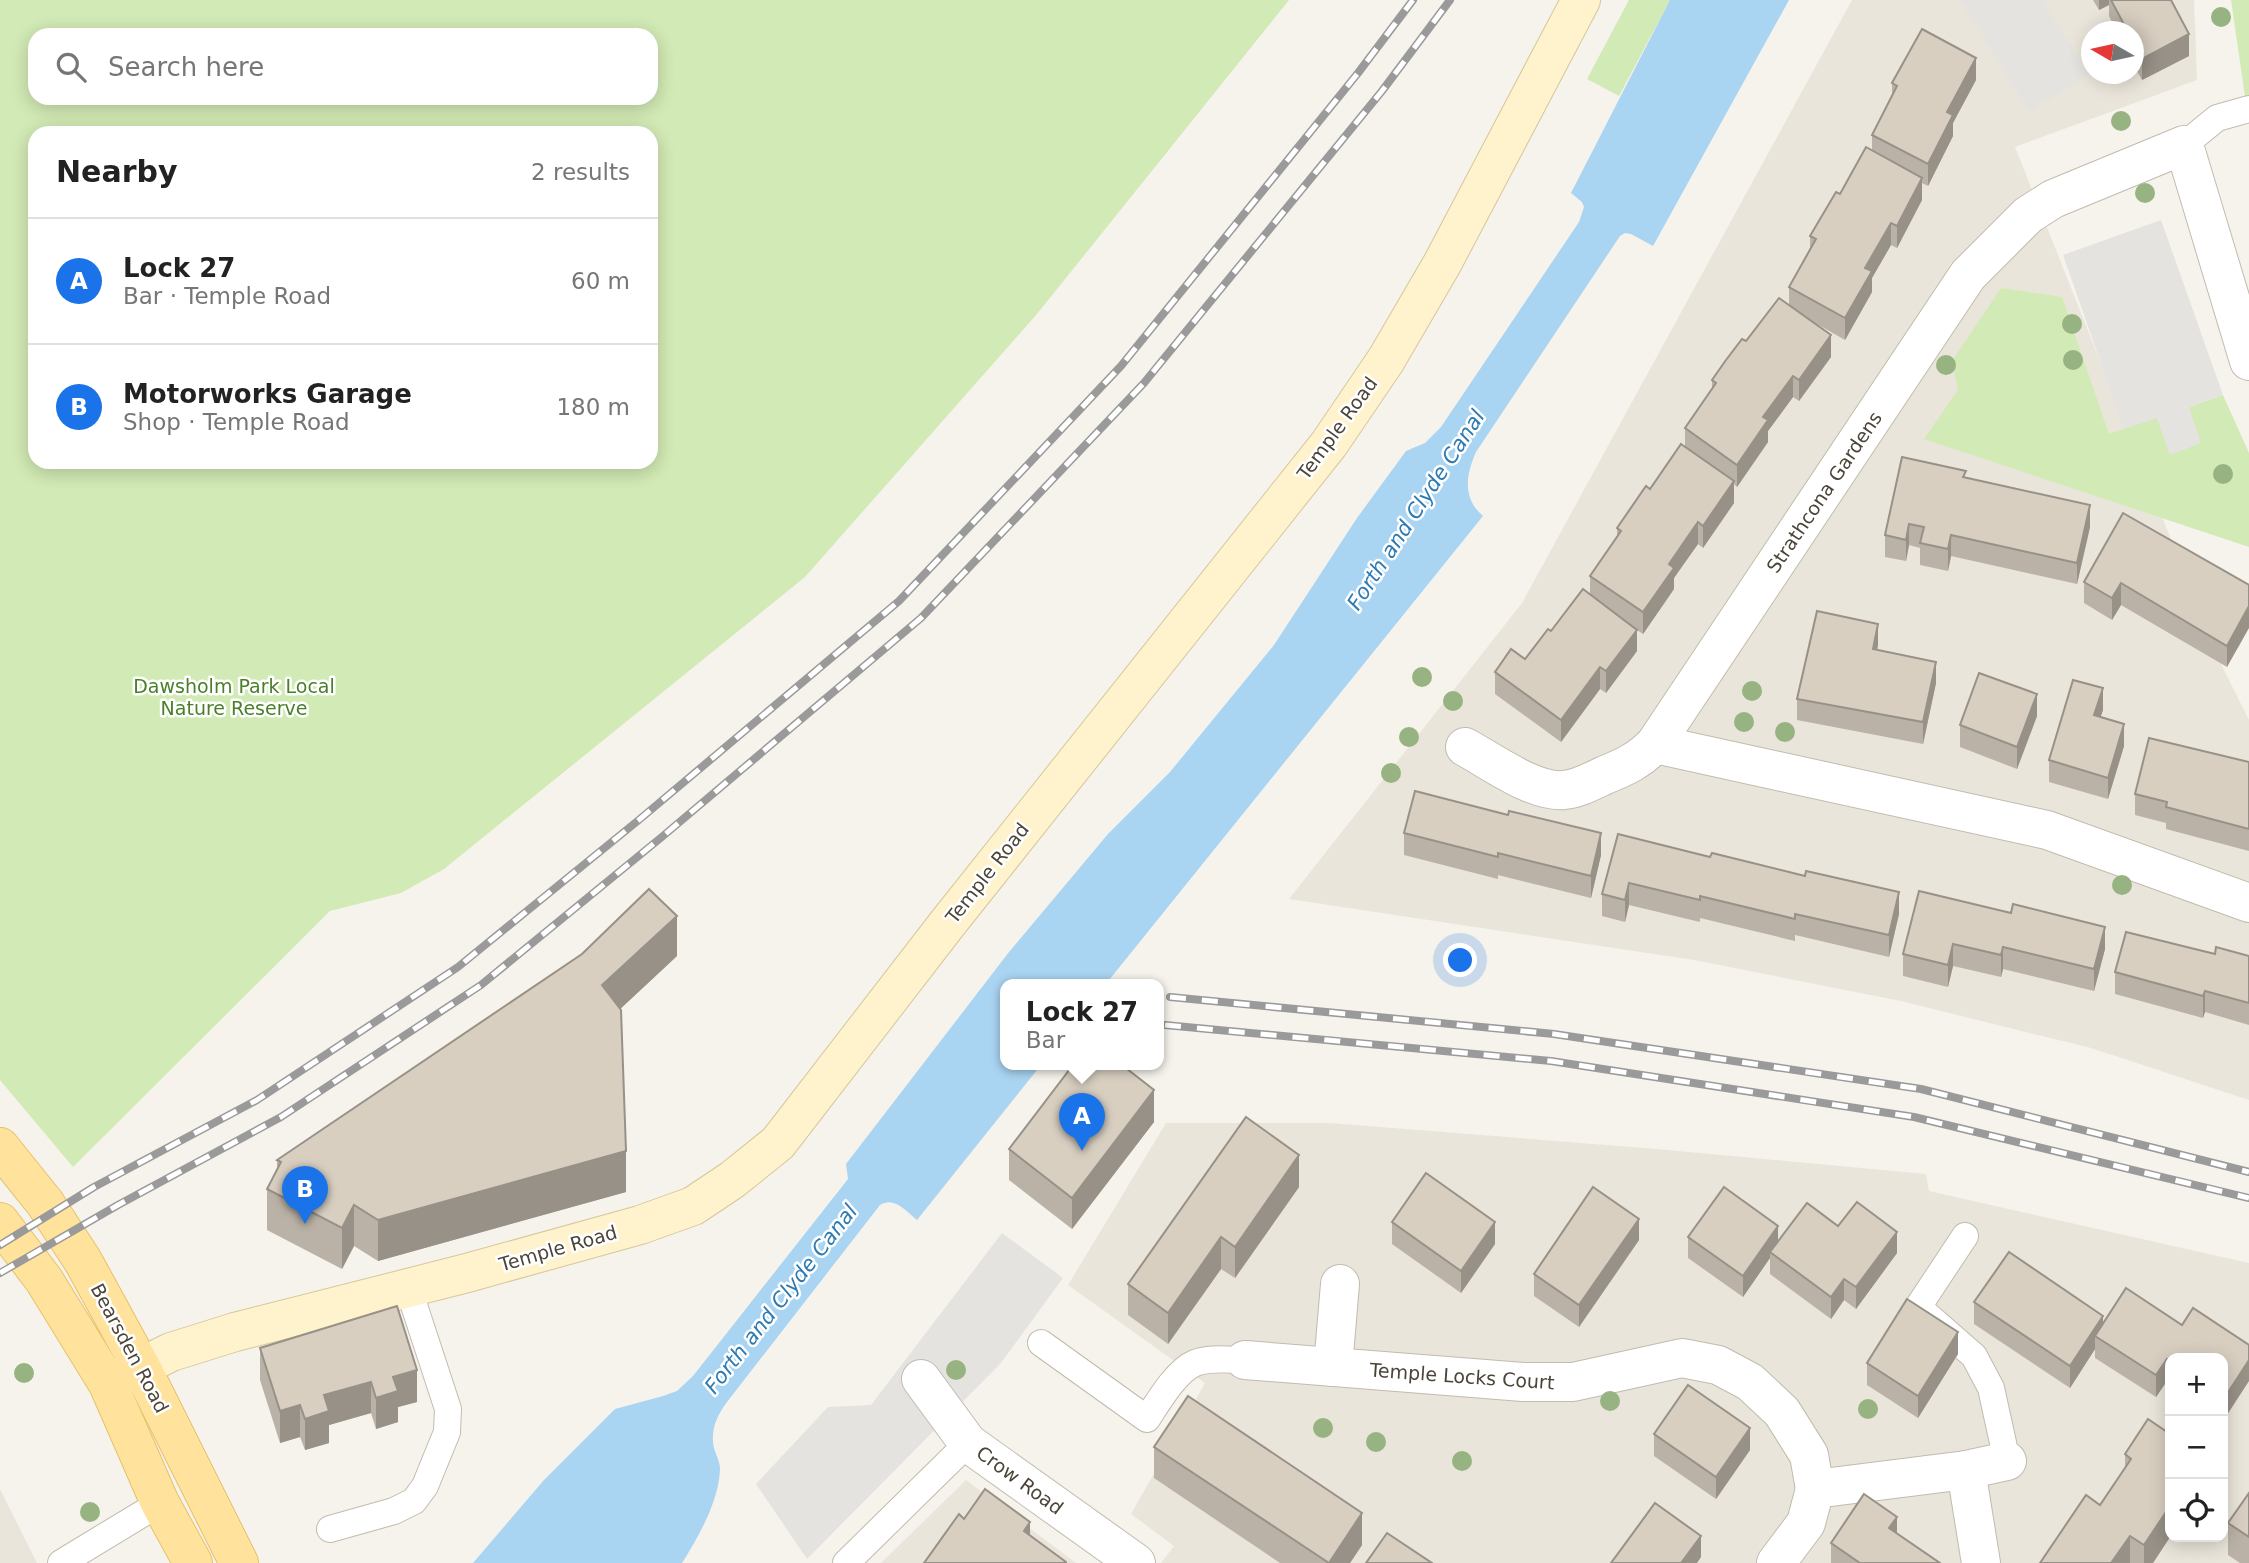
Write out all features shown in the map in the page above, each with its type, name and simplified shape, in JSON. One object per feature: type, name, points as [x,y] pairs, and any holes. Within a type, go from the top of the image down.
[{"type":"main road","name":"Bearsden Road","points":[[0,1147],[44,1203],[83,1261],[141,1367],[239,1563]]},
{"type":"main road","name":"Bearsden Road","points":[[0,1222],[44,1280],[108,1384],[160,1503],[193,1563]]},
{"type":"street","name":"Temple Road","points":[[108,1384],[171,1352],[235,1332],[467,1273],[640,1225],[693,1206],[732,1180],[778,1143],[947,924],[1329,444],[1386,359],[1441,264],[1581,0]]},
{"type":"street","points":[[2184,145],[2249,361]]},
{"type":"street","name":"Strathcona Gardens","points":[[1465,747],[1537,786],[1563,790],[1576,788],[1634,764],[1655,744],[1968,275],[2028,215],[2053,199],[2184,145]]},
{"type":"street","points":[[1655,744],[2047,830],[2249,903]]},
{"type":"street","points":[[1333,1367],[1340,1284]]},
{"type":"street","name":"Temple Locks Court","points":[[1245,1360],[1523,1382],[1573,1382],[1682,1358],[1717,1365],[1750,1382],[1782,1412],[1809,1455],[1815,1489]]},
{"type":"street","name":"Crow Road","points":[[921,1378],[968,1443],[1136,1563]]},
{"type":"street","points":[[1776,1563],[1806,1522],[1815,1489],[1966,1470],[2007,1461]]},
{"type":"street","points":[[1966,1470],[1981,1563]]},
{"type":"lane","points":[[2184,145],[2217,118],[2249,109]]},
{"type":"lane","points":[[1965,1236],[1918,1307],[1974,1356],[1991,1388],[2007,1461]]},
{"type":"lane","points":[[330,1529],[394,1511],[414,1501],[425,1486],[447,1432],[448,1409],[408,1287]]},
{"type":"lane","points":[[1041,1343],[1147,1419],[1168,1387],[1194,1363],[1209,1360],[1245,1360]]},
{"type":"lane","points":[[846,1563],[968,1443]]},
{"type":"lane","points":[[61,1563],[160,1503]]},
{"type":"shaded area","points":[[1852,0],[2194,0],[2197,80],[2015,147],[2219,660],[2249,720],[2249,1100],[2091,1048],[1901,1001],[1694,960],[1289,899],[1522,603]]},
{"type":"shaded area","points":[[1960,0],[2043,0],[2081,62],[2081,80],[2029,112]]},
{"type":"shaded area","points":[[2161,220],[2223,395],[2189,407],[2201,443],[2170,455],[2157,418],[2124,429],[2063,255]]},
{"type":"shaded area","points":[[1166,1123],[1330,1123],[1926,1174],[1929,1191],[2249,1263],[2249,1563],[1161,1563],[1174,1546],[1131,1514],[1205,1383],[1068,1285]]},
{"type":"shaded area","points":[[1002,1233],[1063,1278],[1001,1363],[807,1559],[756,1484],[828,1407],[871,1405]]},
{"type":"shaded area","points":[[966,1480],[1076,1563],[881,1563]]},
{"type":"shaded area","points":[[0,1489],[37,1563],[0,1563]]},
{"type":"green space","name":"Dawsholm Park Local Nature Reserve","points":[[0,0],[1289,0],[1037,314],[805,577],[444,869],[401,893],[330,911],[73,1167],[0,1080]]},
{"type":"green space","points":[[1629,0],[1670,0],[1619,96],[1587,79]]},
{"type":"green space","points":[[2231,0],[2249,0],[2249,124]]},
{"type":"green space","points":[[2001,288],[2062,297],[2109,434],[2157,417],[2170,454],[2189,407],[2223,395],[2249,453],[2249,547],[1924,439],[1958,390],[1952,361]]},
{"type":"water","name":"Forth and Clyde Canal","points":[[1670,0],[1789,0],[1653,246],[1631,234],[1620,236],[1476,452],[1468,486],[1472,502],[1483,516],[1110,979],[1000,979],[1000,1070],[1037,1070],[917,1220],[895,1203],[880,1205],[727,1402],[717,1418],[713,1435],[720,1469],[716,1493],[702,1528],[682,1563],[473,1563],[544,1480],[615,1409],[677,1391],[693,1376],[848,1179],[846,1164],[1009,952],[1108,834],[1170,772],[1274,645],[1357,518],[1406,451],[1425,443],[1441,427],[1579,222],[1584,207],[1571,193]]},
{"type":"building","points":[[2111,0],[2171,0],[2189,34],[2144,58],[2144,21],[2122,21]]},
{"type":"building","points":[[1922,29],[1976,58],[1947,112],[1953,115],[1928,164],[1872,135],[1897,86],[1892,83]]},
{"type":"building","points":[[1866,147],[1922,178],[1897,226],[1891,223],[1865,268],[1872,271],[1845,318],[1789,287],[1816,239],[1810,236],[1836,192],[1840,194]]},
{"type":"building","points":[[1779,298],[1831,335],[1799,380],[1793,376],[1763,417],[1768,420],[1737,465],[1685,428],[1716,383],[1712,380],[1726,360],[1742,339],[1746,341]]},
{"type":"building","points":[[1681,444],[1734,481],[1703,526],[1698,522],[1682,545],[1669,564],[1674,568],[1643,612],[1590,576],[1621,531],[1617,528],[1646,486],[1650,489]]},
{"type":"building","points":[[1902,457],[1966,471],[1963,477],[2090,505],[2077,563],[1951,535],[1948,549],[1920,543],[1924,527],[1909,524],[1906,540],[1885,535]]},
{"type":"building","points":[[2123,513],[2249,585],[2249,606],[2227,646],[2121,583],[2112,598],[2084,582]]},
{"type":"building","points":[[1583,589],[1637,630],[1606,671],[1600,667],[1561,720],[1495,672],[1511,649],[1525,659],[1548,629],[1551,631]]},
{"type":"building","points":[[1817,611],[1878,624],[1873,649],[1936,662],[1923,722],[1797,699]]},
{"type":"building","points":[[1979,673],[2037,694],[2017,747],[1960,725]]},
{"type":"building","points":[[2073,680],[2103,688],[2094,715],[2124,724],[2108,778],[2049,760]]},
{"type":"building","points":[[2149,738],[2249,762],[2249,829],[2166,807],[2167,802],[2135,794]]},
{"type":"building","points":[[1415,791],[1508,815],[1509,811],[1601,833],[1591,876],[1498,853],[1498,857],[1404,833]]},
{"type":"building","points":[[1618,834],[1710,857],[1712,853],[1805,876],[1806,871],[1899,892],[1889,935],[1795,914],[1795,919],[1700,896],[1700,900],[1629,883],[1625,900],[1602,894]]},
{"type":"building","points":[[649,889],[677,916],[602,985],[621,1010],[626,1151],[378,1220],[354,1205],[342,1228],[267,1189],[281,1162],[277,1160],[582,954]]},
{"type":"building","points":[[1919,891],[2011,913],[2013,904],[2105,927],[2094,969],[2003,947],[2001,955],[1953,944],[1948,965],[1903,954]]},
{"type":"building","points":[[2126,932],[2215,954],[2216,947],[2249,956],[2249,1003],[2205,991],[2203,996],[2115,972]]},
{"type":"building","points":[[1069,1070],[1128,1070],[1154,1090],[1072,1198],[1009,1149]]},
{"type":"building","points":[[1246,1117],[1299,1155],[1235,1247],[1221,1237],[1168,1313],[1128,1284]]},
{"type":"building","points":[[1426,1173],[1495,1222],[1461,1271],[1392,1222]]},
{"type":"building","points":[[1593,1187],[1639,1219],[1579,1305],[1534,1274]]},
{"type":"building","points":[[1724,1187],[1778,1226],[1743,1276],[1688,1237]]},
{"type":"building","points":[[1857,1202],[1897,1232],[1856,1287],[1844,1279],[1831,1297],[1770,1252],[1807,1203],[1838,1226]]},
{"type":"building","points":[[2009,1252],[2103,1316],[2070,1366],[1974,1302]]},
{"type":"building","points":[[2126,1288],[2182,1325],[2193,1308],[2249,1345],[2249,1360],[2228,1392],[2228,1353],[2165,1353],[2165,1362],[2156,1375],[2095,1336]]},
{"type":"building","points":[[1907,1299],[1958,1332],[1918,1396],[1867,1363]]},
{"type":"building","points":[[397,1306],[417,1370],[393,1377],[398,1391],[376,1398],[371,1382],[324,1395],[329,1411],[305,1419],[300,1405],[280,1411],[260,1348]]},
{"type":"building","points":[[1688,1385],[1750,1428],[1716,1477],[1654,1434]]},
{"type":"building","points":[[1188,1396],[1362,1513],[1329,1563],[1154,1447]]},
{"type":"building","points":[[2148,1419],[2165,1431],[2165,1514],[2144,1545],[2130,1536],[2111,1563],[2040,1563],[2086,1495],[2100,1505],[2131,1459],[2125,1454]]},
{"type":"building","points":[[985,1489],[1030,1522],[1024,1531],[1066,1563],[924,1563],[959,1514],[964,1519]]},
{"type":"building","points":[[2249,1493],[2249,1537],[2228,1523]]},
{"type":"building","points":[[1864,1494],[1897,1517],[1889,1528],[1940,1563],[1860,1563],[1831,1543]]},
{"type":"building","points":[[1655,1503],[1701,1536],[1681,1563],[1611,1563]]},
{"type":"building","points":[[1387,1533],[1432,1563],[1366,1563]]},
{"type":"railway","points":[[0,1245],[94,1187],[257,1100],[458,967],[640,819],[899,601],[1121,366],[1358,73],[1413,0]]},
{"type":"railway","points":[[0,1273],[118,1205],[281,1117],[481,985],[663,836],[921,618],[1144,383],[1382,91],[1450,0]]},
{"type":"railway","points":[[1170,997],[1554,1034],[1921,1089],[2249,1172]]},
{"type":"railway","points":[[1165,1025],[1551,1061],[1914,1117],[2249,1198]]},
{"type":"place","name":"Lock 27","points":[[1082,1151]]},
{"type":"place","name":"Motorworks Garage","points":[[305,1224]]}]
